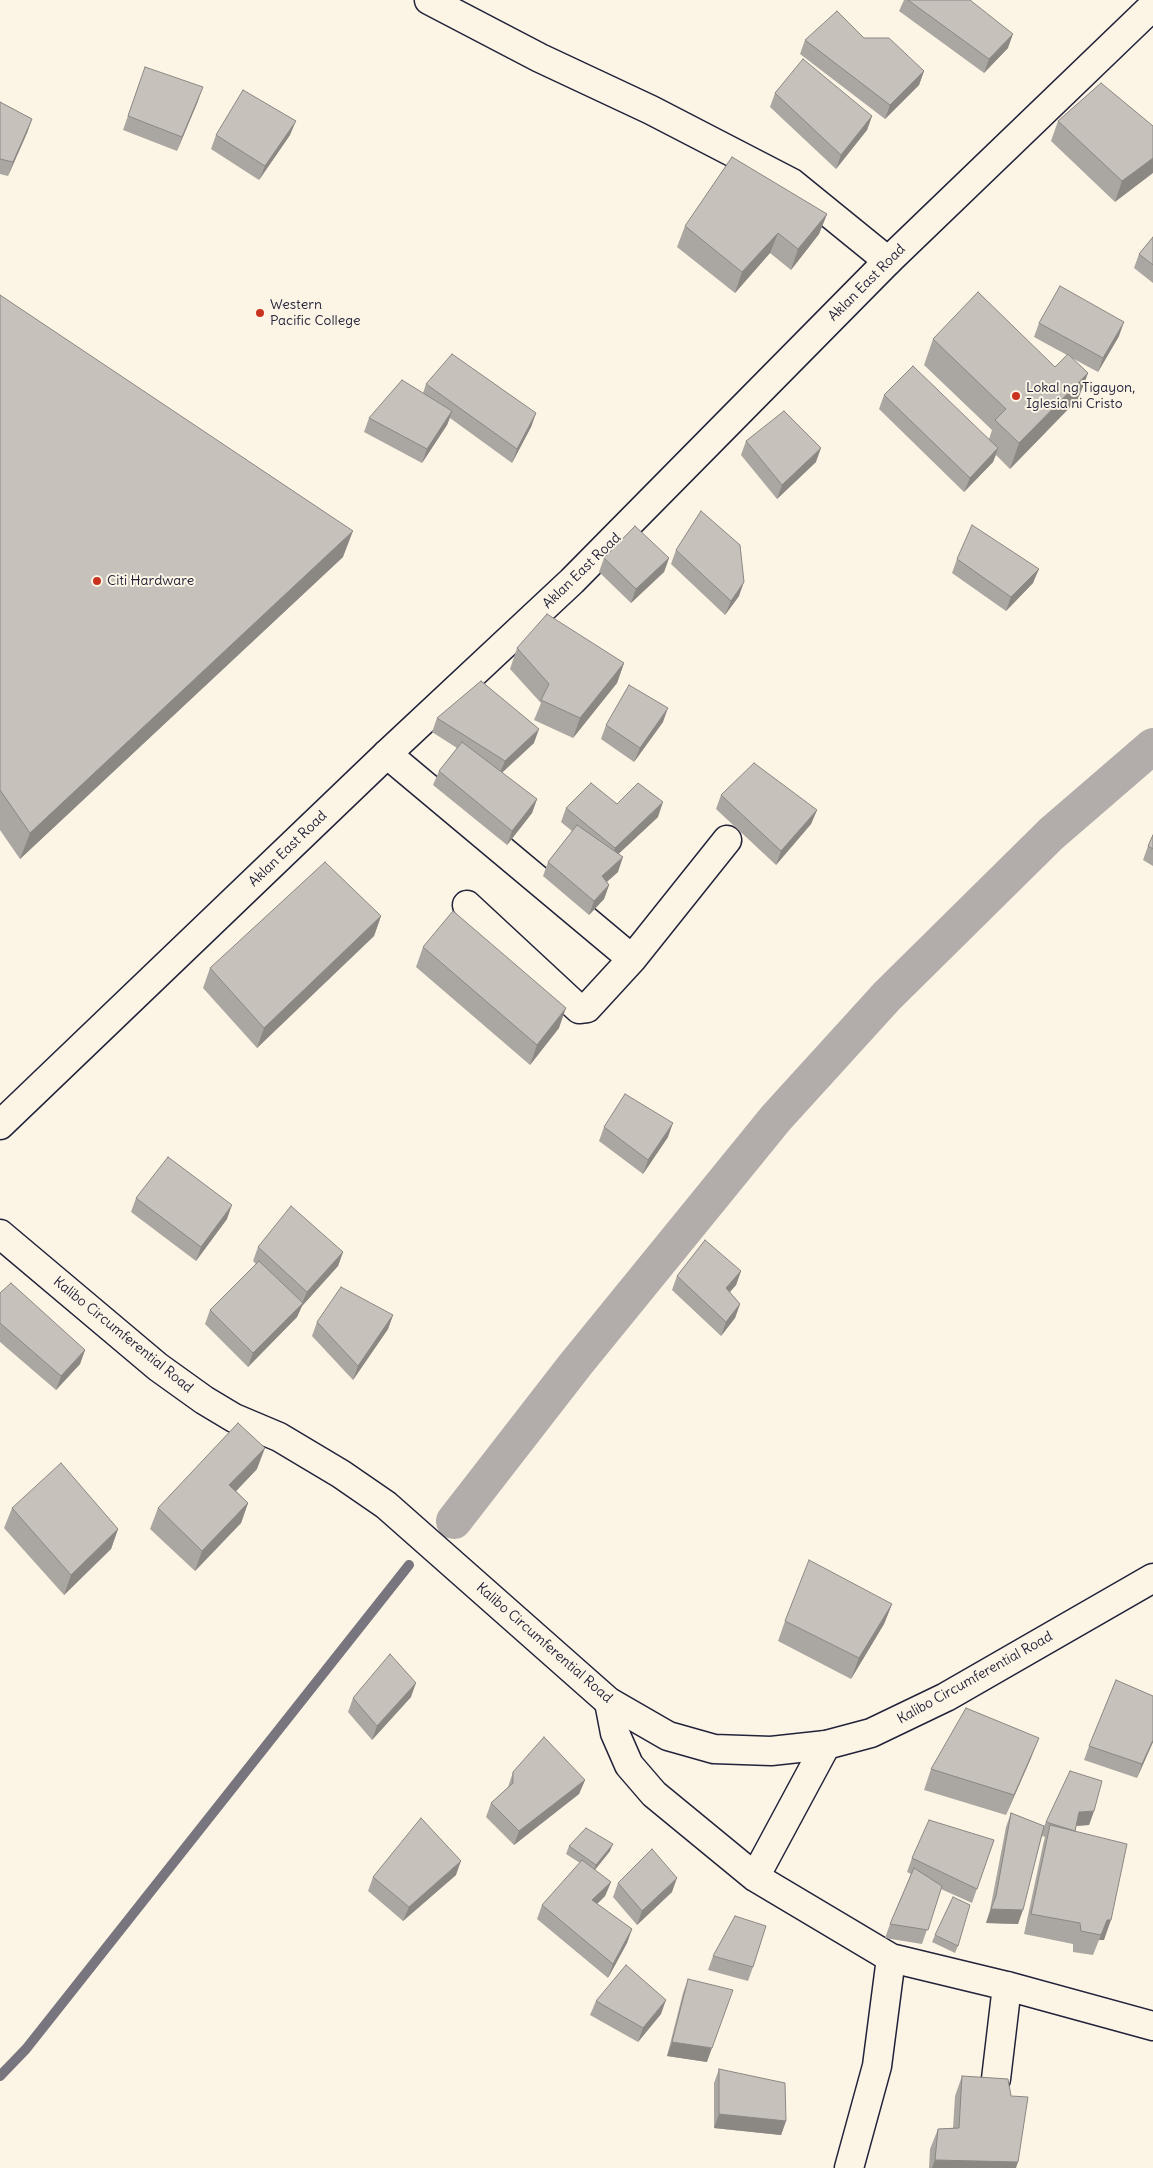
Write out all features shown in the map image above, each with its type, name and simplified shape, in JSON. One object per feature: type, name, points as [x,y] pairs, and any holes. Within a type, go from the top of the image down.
[{"type":"main road","points":[[429,0],[540,58],[651,110],[792,183],[888,261]]},
{"type":"main road","name":"Aklan East Road","points":[[0,1125],[387,754],[572,581],[888,261],[1153,6]]},
{"type":"main road","points":[[387,754],[632,959]]},
{"type":"main road","points":[[467,905],[579,1009],[587,1008],[632,959],[727,840]]},
{"type":"main road","name":"Kalibo Circumferential Road","points":[[0,1234],[158,1367],[204,1400],[234,1418],[279,1436],[341,1474],[386,1505],[609,1702],[668,1736],[714,1749],[771,1751],[826,1745],[871,1733],[946,1697],[1153,1578]]},
{"type":"main road","points":[[609,1702],[615,1733],[629,1765],[654,1794],[755,1877],[892,1958],[1007,1986],[1153,2026]]},
{"type":"main road","points":[[755,1877],[826,1745]]},
{"type":"main road","points":[[849,2168],[877,2066],[892,1958]]},
{"type":"main road","points":[[996,2079],[1007,1986]]},
{"type":"building","points":[[908,0],[970,0],[1013,34],[989,59]]},
{"type":"building","points":[[837,11],[864,38],[889,38],[924,71],[890,105],[805,40]]},
{"type":"building","points":[[803,59],[872,116],[841,155],[775,93]]},
{"type":"building","points":[[145,67],[203,87],[182,137],[128,116]]},
{"type":"building","points":[[1101,83],[1153,126],[1153,158],[1122,181],[1058,121]]},
{"type":"building","points":[[243,90],[296,121],[265,166],[216,135]]},
{"type":"building","points":[[0,102],[32,119],[13,162],[0,159]]},
{"type":"building","points":[[732,157],[827,214],[798,249],[778,233],[742,272],[685,226]]},
{"type":"building","points":[[1153,237],[1153,265],[1139,254]]},
{"type":"building","points":[[1060,286],[1124,322],[1103,358],[1039,323]]},
{"type":"building","points":[[978,292],[1055,367],[1068,354],[1088,373],[1019,443],[995,420],[1006,409],[933,339]]},
{"type":"building","points":[[0,295],[353,531],[30,833],[0,790]]},
{"type":"building","points":[[452,354],[536,413],[517,449],[426,384]]},
{"type":"building","points":[[913,366],[998,448],[970,478],[884,395]]},
{"type":"building","points":[[402,380],[452,411],[427,449],[369,418]]},
{"type":"building","points":[[784,411],[821,448],[782,485],[746,441]]},
{"type":"building","points":[[701,511],[740,545],[744,582],[731,601],[676,550]]},
{"type":"building","points":[[972,525],[1039,569],[1011,597],[957,559]]},
{"type":"building","points":[[635,526],[669,558],[636,589],[604,558]]},
{"type":"building","points":[[547,614],[624,663],[580,718],[541,700],[549,684],[517,648]]},
{"type":"building","points":[[481,681],[539,729],[505,761],[437,718]]},
{"type":"building","points":[[629,685],[668,708],[640,748],[606,725]]},
{"type":"building","points":[[462,742],[537,799],[512,831],[439,771]]},
{"type":"building","points":[[754,763],[817,810],[781,851],[721,795]]},
{"type":"building","points":[[591,783],[617,804],[638,783],[663,802],[615,848],[566,808]]},
{"type":"building","points":[[577,825],[623,857],[602,876],[609,885],[594,901],[548,862]]},
{"type":"building","points":[[1153,835],[1153,849],[1148,846]]},
{"type":"building","points":[[325,862],[381,916],[264,1028],[210,968]]},
{"type":"building","points":[[453,911],[566,1008],[537,1045],[423,947]]},
{"type":"building","points":[[625,1094],[673,1123],[648,1160],[604,1127]]},
{"type":"building","points":[[168,1157],[232,1205],[201,1247],[136,1198]]},
{"type":"building","points":[[291,1206],[343,1252],[307,1292],[258,1247]]},
{"type":"building","points":[[705,1240],[741,1271],[726,1288],[740,1304],[726,1322],[677,1276]]},
{"type":"building","points":[[259,1261],[303,1303],[253,1353],[210,1310]]},
{"type":"building","points":[[11,1283],[85,1350],[61,1376],[0,1323],[0,1293]]},
{"type":"building","points":[[341,1287],[393,1315],[358,1366],[317,1322]]},
{"type":"building","points":[[238,1423],[265,1448],[229,1485],[248,1503],[202,1551],[158,1508]]},
{"type":"building","points":[[61,1463],[118,1529],[71,1575],[12,1508]]},
{"type":"building","points":[[809,1560],[892,1604],[859,1658],[785,1621]]},
{"type":"building","points":[[390,1654],[416,1683],[377,1726],[353,1698]]},
{"type":"building","points":[[1116,1680],[1153,1696],[1153,1740],[1142,1764],[1089,1746]]},
{"type":"building","points":[[966,1708],[1039,1738],[1014,1795],[931,1769]]},
{"type":"building","points":[[544,1737],[585,1780],[519,1831],[491,1803],[513,1783],[513,1772]]},
{"type":"building","points":[[1070,1771],[1102,1781],[1094,1811],[1079,1812],[1075,1831],[1046,1822]]},
{"type":"building","points":[[1011,1813],[1044,1826],[1023,1910],[991,1909],[996,1896]]},
{"type":"building","points":[[421,1818],[461,1861],[409,1907],[373,1877]]},
{"type":"building","points":[[929,1820],[994,1840],[977,1889],[912,1858]]},
{"type":"building","points":[[1050,1825],[1127,1844],[1111,1920],[1107,1920],[1101,1935],[1081,1931],[1080,1923],[1031,1914]]},
{"type":"building","points":[[586,1828],[613,1844],[596,1865],[569,1846]]},
{"type":"building","points":[[652,1849],[677,1878],[642,1911],[618,1883]]},
{"type":"building","points":[[582,1860],[611,1882],[592,1900],[632,1929],[613,1964],[542,1905]]},
{"type":"building","points":[[914,1868],[942,1886],[928,1930],[890,1924]]},
{"type":"building","points":[[953,1897],[970,1905],[958,1946],[935,1935]]},
{"type":"building","points":[[735,1916],[766,1926],[753,1967],[713,1956]]},
{"type":"building","points":[[626,1965],[666,2000],[643,2028],[596,2001]]},
{"type":"building","points":[[688,1979],[733,1990],[712,2048],[672,2042]]},
{"type":"building","points":[[719,2069],[785,2083],[786,2121],[719,2114]]},
{"type":"building","points":[[962,2076],[1008,2079],[1011,2096],[1028,2097],[1018,2162],[935,2160],[938,2129],[959,2128]]},
{"type":"waterway","points":[[454,1521],[575,1365],[776,1118],[887,996],[1051,834],[1153,746]]},
{"type":"waterway","points":[[0,2076],[26,2049],[409,1565]]},
{"type":"place","name":"Western Pacific College","points":[[260,313]]},
{"type":"place","name":"Lokal ng Tigayon, Iglesia ni Cristo","points":[[1016,396]]},
{"type":"place","name":"Citi Hardware","points":[[97,581]]}]
